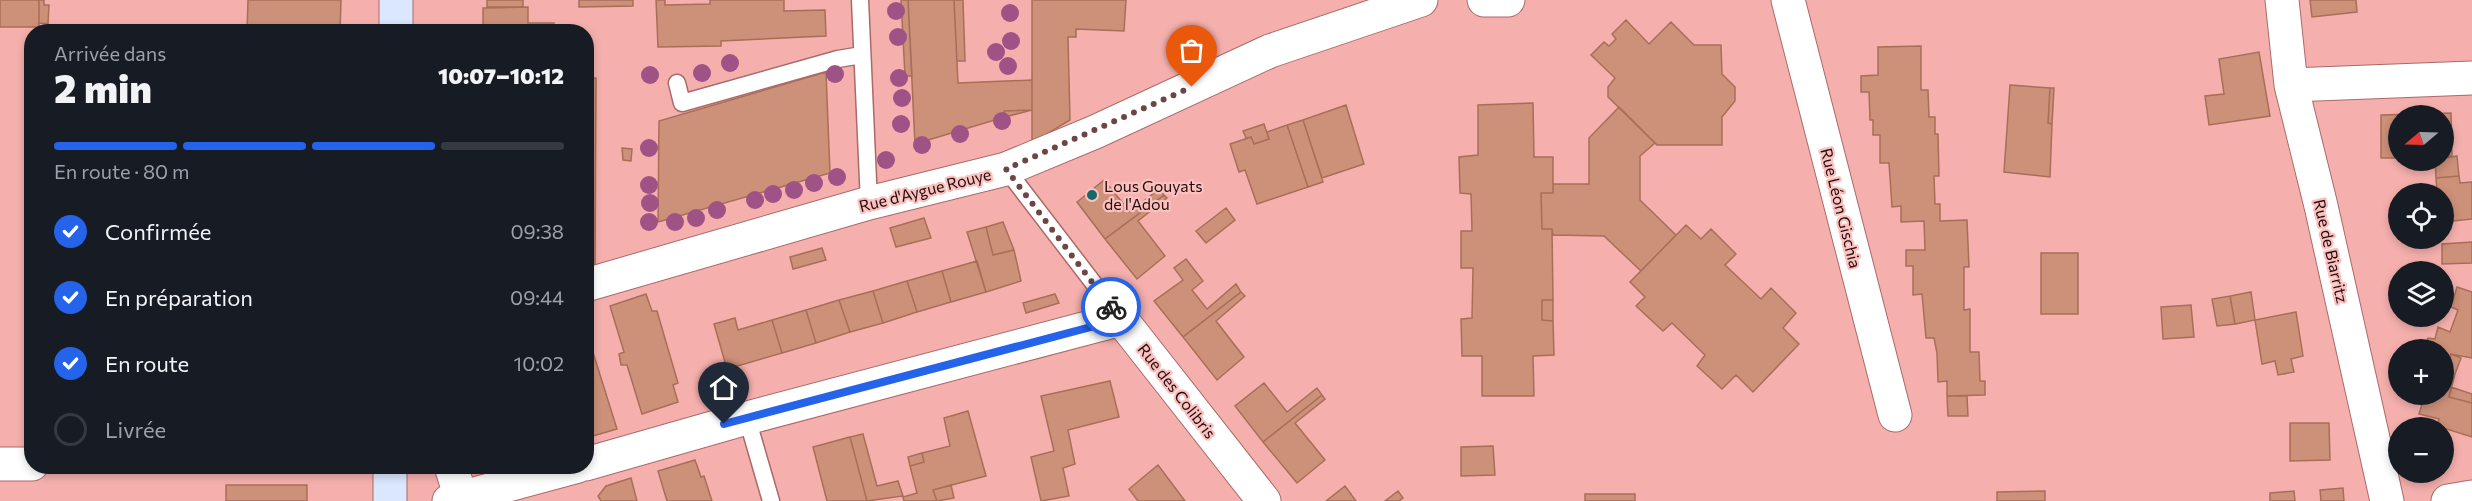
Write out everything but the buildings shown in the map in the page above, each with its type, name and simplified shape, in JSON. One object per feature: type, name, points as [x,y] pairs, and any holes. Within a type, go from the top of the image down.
[{"type":"main road","points":[[396,0],[396,24]]},
{"type":"main road","points":[[390,474],[390,501]]},
{"type":"street","name":"Rue d'Aygue Rouye","points":[[594,283],[869,203],[1006,169],[1095,132],[1270,51],[1421,0]]},
{"type":"street","points":[[1484,0],[1508,0]]},
{"type":"street","name":"Rue Léon Gischia","points":[[1788,0],[1895,415]]},
{"type":"street","name":"Rue de Biarritz","points":[[2282,0],[2291,85],[2321,206],[2387,501]]},
{"type":"street","points":[[2291,85],[2472,78]]},
{"type":"street","points":[[594,462],[747,418],[1121,319]]},
{"type":"street","name":"Rue des Colibris","points":[[1121,319],[1264,501]]},
{"type":"street","points":[[0,464],[24,464]]},
{"type":"street","points":[[452,474],[455,499],[548,474]]},
{"type":"street","points":[[2448,501],[2472,497]]},
{"type":"lane","points":[[860,0],[869,203]]},
{"type":"lane","points":[[676,83],[682,104],[838,59],[862,55]]},
{"type":"lane","points":[[1006,169],[1121,319]]},
{"type":"lane","points":[[747,418],[771,501]]},
{"type":"way so far","points":[[1111,307],[1006,169],[1095,132],[1192,87]]},
{"type":"place","name":"Lous Gouyats de l'Adou","points":[[1092,195]]},
{"type":"route","points":[[724,424],[1121,319],[1111,307]]}]
